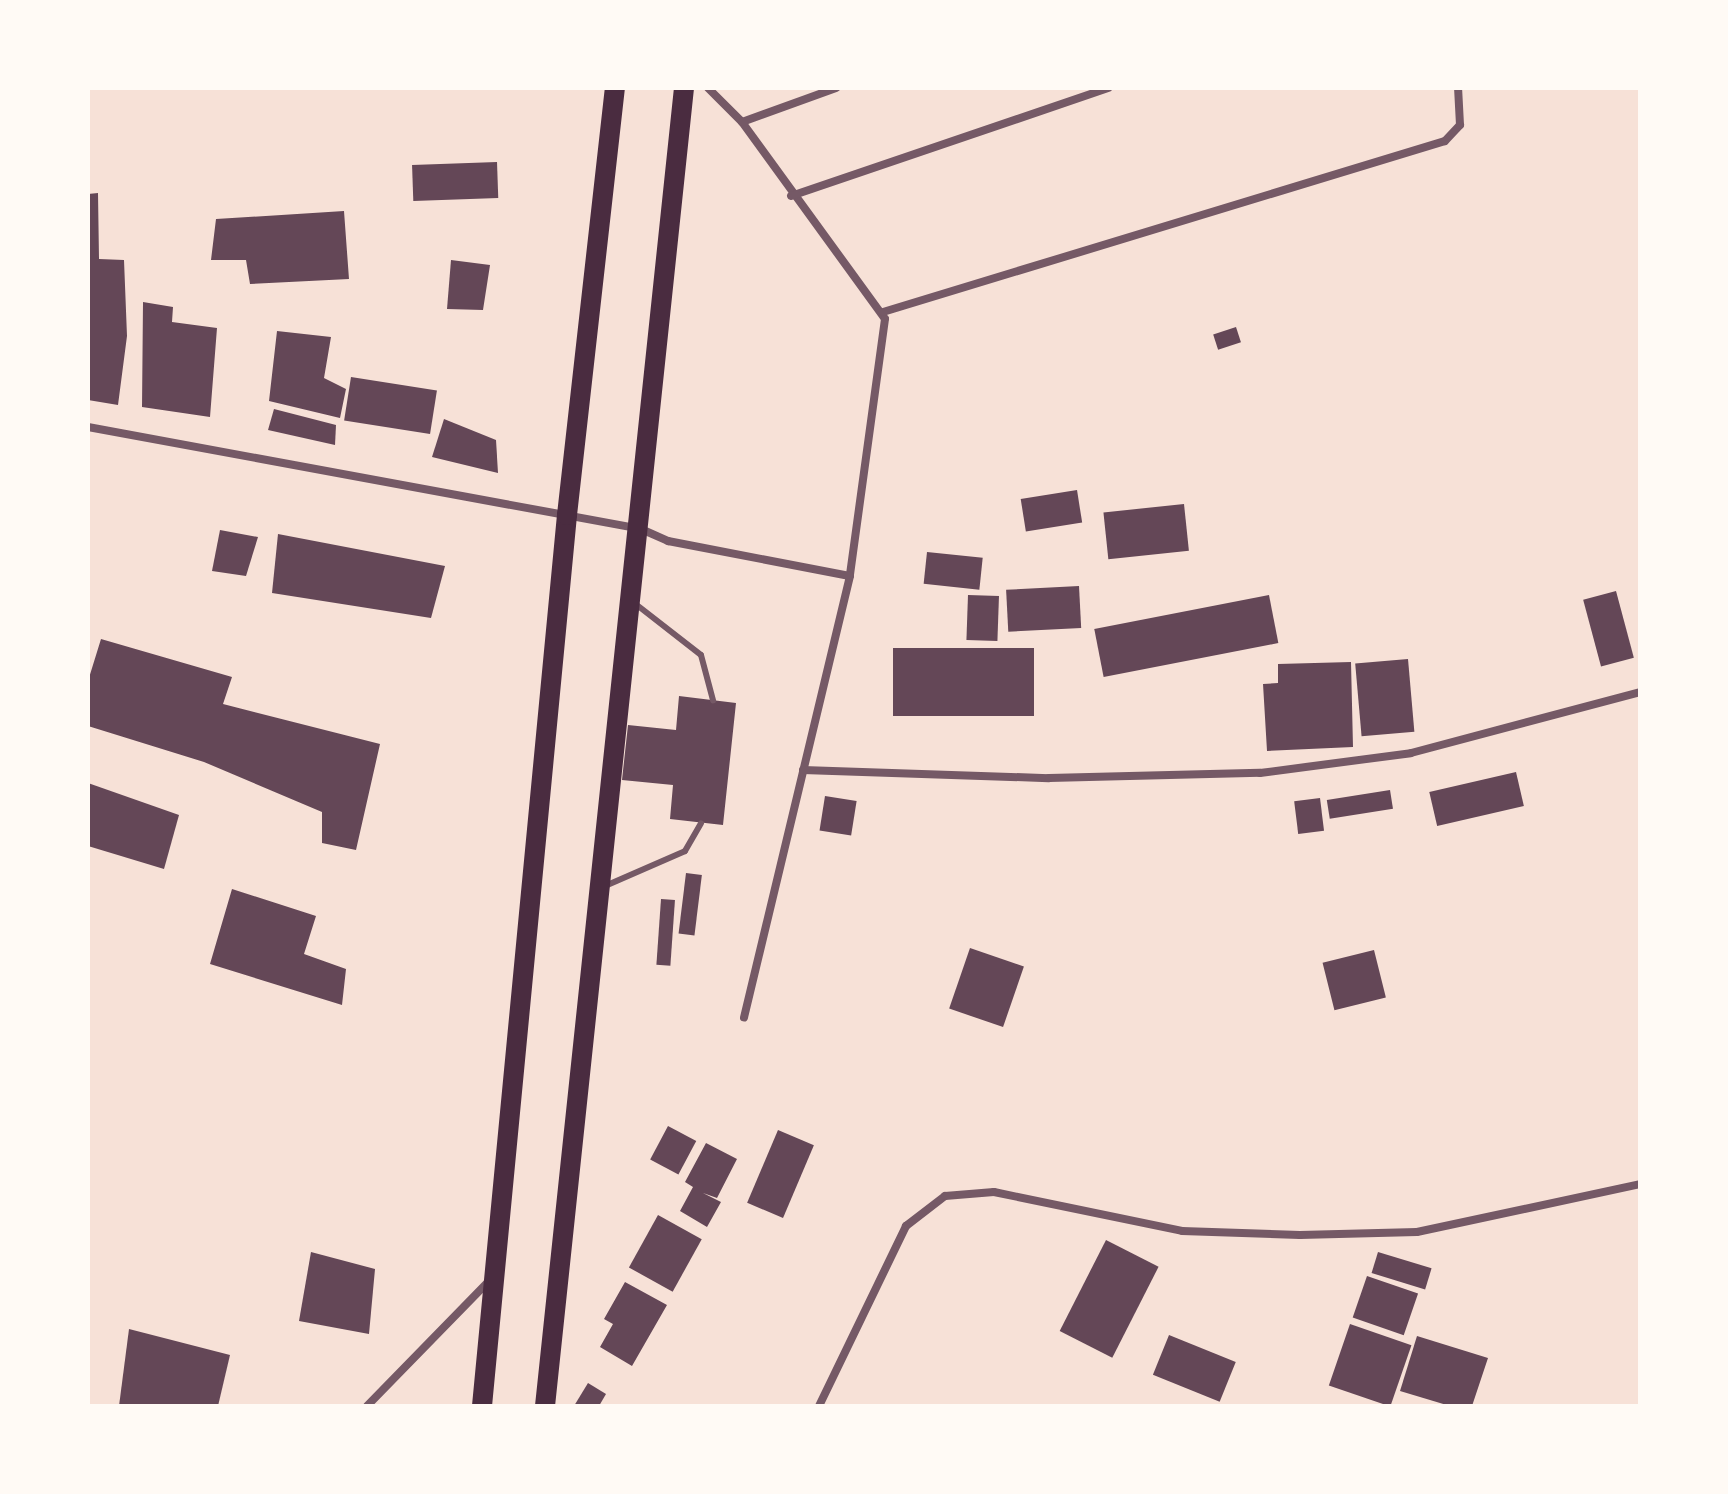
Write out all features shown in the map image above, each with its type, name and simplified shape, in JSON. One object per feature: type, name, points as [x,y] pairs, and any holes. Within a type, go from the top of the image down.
[{"type":"main road","points":[[482,1406],[567,515],[615,88]]},
{"type":"main road","points":[[545,1406],[641,529],[684,88]]},
{"type":"street","points":[[708,88],[742,122],[791,196],[883,312],[863,509],[850,576],[744,1017]]},
{"type":"street","points":[[742,122],[836,88]]},
{"type":"street","points":[[791,196],[1108,88]]},
{"type":"street","points":[[883,312],[1445,141],[1460,125],[1458,88]]},
{"type":"street","points":[[88,427],[641,529],[668,541],[850,576]]},
{"type":"street","points":[[803,770],[1049,778],[1260,773],[1411,753],[1640,692]]},
{"type":"street","points":[[819,1406],[906,1226],[945,1196],[994,1192],[1182,1231],[1314,1234],[1417,1232],[1640,1184]]},
{"type":"street","points":[[367,1406],[494,1276]]},
{"type":"lane","points":[[633,602],[701,655],[713,700]]},
{"type":"lane","points":[[601,888],[685,851],[701,823]]},
{"type":"building","points":[[497,162],[498,198],[413,201],[412,165]]},
{"type":"building","points":[[98,193],[99,259],[124,260],[127,336],[118,405],[88,400],[88,194]]},
{"type":"building","points":[[344,211],[349,279],[250,284],[246,260],[211,260],[216,219]]},
{"type":"building","points":[[451,260],[490,265],[483,310],[447,309]]},
{"type":"building","points":[[143,302],[173,307],[172,322],[217,328],[210,417],[142,407]]},
{"type":"building","points":[[1236,327],[1241,342],[1218,350],[1213,334]]},
{"type":"building","points":[[277,331],[331,337],[324,378],[346,389],[340,418],[269,401]]},
{"type":"building","points":[[351,377],[437,391],[430,434],[344,420]]},
{"type":"building","points":[[274,409],[336,425],[335,445],[268,430]]},
{"type":"building","points":[[444,419],[496,440],[498,473],[432,457]]},
{"type":"building","points":[[1077,490],[1082,523],[1026,532],[1021,499]]},
{"type":"building","points":[[1184,504],[1189,551],[1108,559],[1103,512]]},
{"type":"building","points":[[220,530],[258,537],[246,576],[212,571]]},
{"type":"building","points":[[278,534],[445,566],[431,618],[272,593]]},
{"type":"building","points":[[927,552],[983,558],[979,590],[924,584]]},
{"type":"building","points":[[1079,586],[1081,628],[1008,632],[1006,590]]},
{"type":"building","points":[[1616,591],[1634,658],[1601,666],[1583,600]]},
{"type":"building","points":[[968,595],[999,596],[997,641],[966,640]]},
{"type":"building","points":[[1269,595],[1278,643],[1104,677],[1094,629]]},
{"type":"building","points":[[101,639],[232,677],[223,704],[380,744],[356,850],[322,843],[322,812],[204,762],[88,726],[88,681]]},
{"type":"building","points":[[893,648],[1034,648],[1034,716],[893,716]]},
{"type":"building","points":[[1408,659],[1414,732],[1362,736],[1355,664]]},
{"type":"building","points":[[1351,662],[1353,747],[1267,751],[1263,684],[1278,683],[1278,664]]},
{"type":"building","points":[[679,696],[736,703],[723,825],[670,819],[673,785],[622,780],[628,725],[676,730]]},
{"type":"building","points":[[1516,772],[1524,806],[1437,826],[1429,792]]},
{"type":"building","points":[[88,783],[179,815],[164,869],[88,846]]},
{"type":"building","points":[[1390,790],[1393,809],[1330,819],[1327,800]]},
{"type":"building","points":[[825,796],[857,801],[851,836],[820,831]]},
{"type":"building","points":[[1320,798],[1324,831],[1298,834],[1294,801]]},
{"type":"building","points":[[686,873],[702,875],[694,935],[679,934]]},
{"type":"building","points":[[232,889],[316,916],[304,954],[346,969],[342,1005],[210,964]]},
{"type":"building","points":[[661,899],[675,900],[670,966],[656,965]]},
{"type":"building","points":[[970,948],[1024,967],[1003,1027],[949,1009]]},
{"type":"building","points":[[1374,950],[1386,998],[1334,1010],[1323,963]]},
{"type":"building","points":[[668,1126],[696,1141],[678,1175],[650,1160]]},
{"type":"building","points":[[778,1130],[814,1145],[783,1218],[747,1203]]},
{"type":"building","points":[[706,1143],[737,1159],[717,1198],[703,1193],[721,1202],[707,1227],[680,1211],[693,1187],[685,1182]]},
{"type":"building","points":[[658,1215],[702,1239],[673,1292],[629,1267]]},
{"type":"building","points":[[1106,1240],[1159,1267],[1112,1358],[1060,1331]]},
{"type":"building","points":[[311,1252],[375,1269],[369,1334],[299,1321]]},
{"type":"building","points":[[1378,1252],[1432,1268],[1425,1289],[1372,1273]]},
{"type":"building","points":[[1367,1276],[1418,1294],[1404,1335],[1353,1318]]},
{"type":"building","points":[[625,1282],[667,1305],[632,1366],[600,1347],[613,1324],[604,1319]]},
{"type":"building","points":[[1350,1324],[1411,1345],[1391,1406],[1329,1385]]},
{"type":"building","points":[[129,1329],[230,1355],[218,1406],[119,1406]]},
{"type":"building","points":[[1169,1335],[1236,1362],[1220,1402],[1153,1375]]},
{"type":"building","points":[[1417,1336],[1488,1358],[1472,1406],[1450,1406],[1400,1391]]},
{"type":"building","points":[[588,1383],[606,1394],[599,1406],[574,1406]]}]
